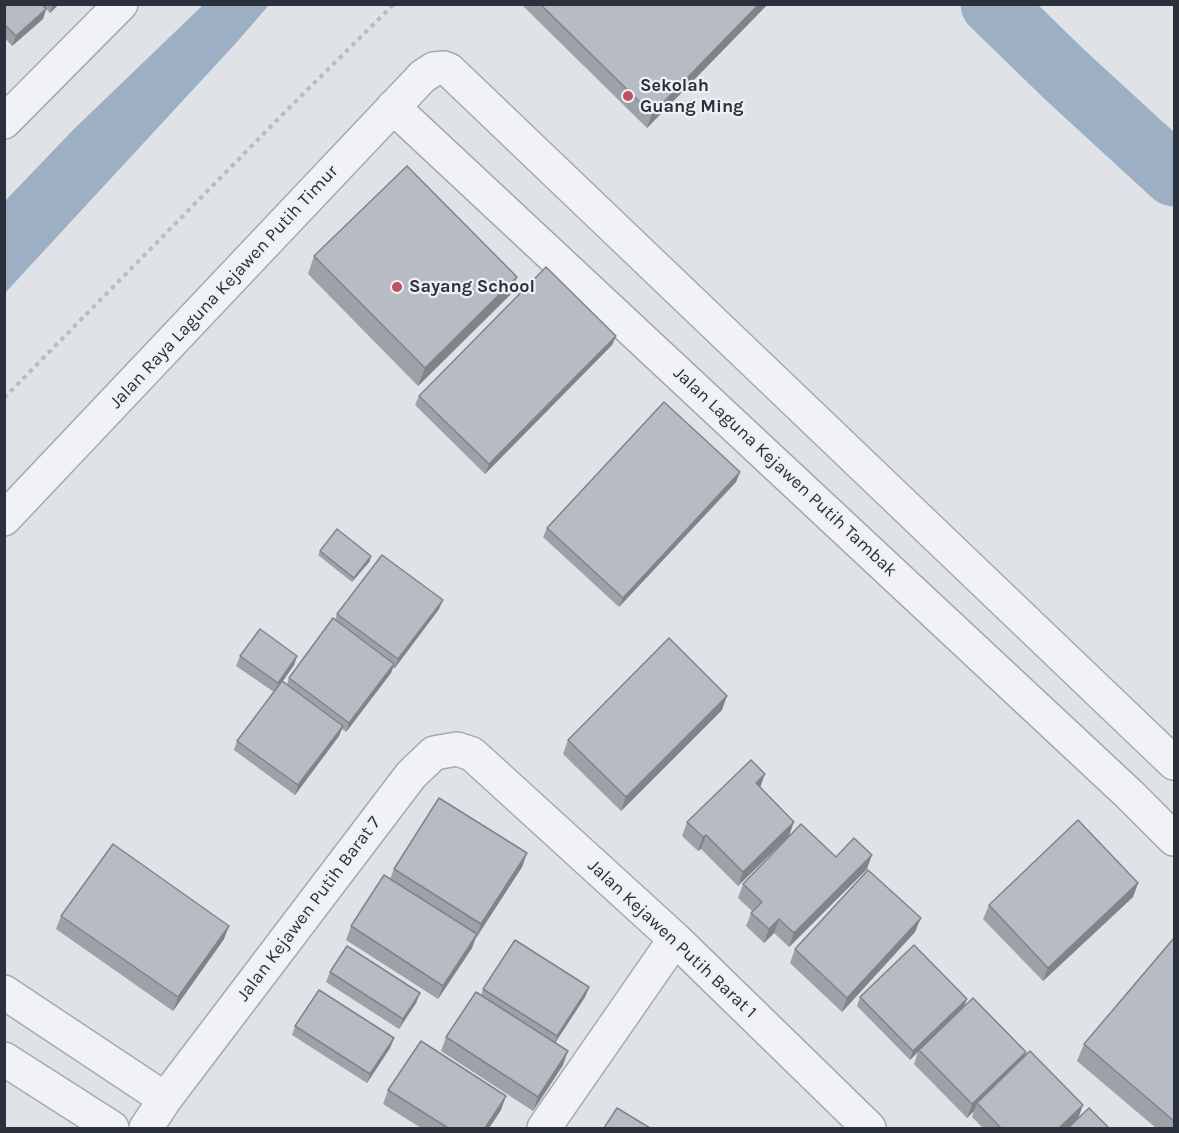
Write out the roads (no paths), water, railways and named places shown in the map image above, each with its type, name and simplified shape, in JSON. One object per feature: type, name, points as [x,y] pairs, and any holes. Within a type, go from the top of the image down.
[{"type":"street","points":[[4,122],[121,4]]},
{"type":"street","name":"Jalan Raya Laguna Kejawen Putih Timur","points":[[4,519],[393,107],[429,71],[440,67],[449,70],[1174,763]]},
{"type":"street","name":"Jalan Laguna Kejawen Putih Tambak","points":[[393,107],[1122,787],[1174,839]]},
{"type":"street","name":"Jalan Kejawen Putih Barat 7","points":[[146,1128],[165,1099],[411,775],[434,753],[457,749],[472,754]]},
{"type":"street","name":"Jalan Kejawen Putih Barat 1","points":[[472,754],[675,939],[869,1128]]},
{"type":"street","points":[[544,1128],[675,939]]},
{"type":"street","points":[[4,992],[165,1099]]},
{"type":"street","points":[[4,1059],[112,1128]]},
{"type":"water","points":[[203,5],[269,5],[5,293],[5,201],[74,129]]},
{"type":"waterway","points":[[992,4],[1174,175]]},
{"type":"place","name":"Sekolah Guang Ming","points":[[628,96]]},
{"type":"place","name":"Sayang School","points":[[397,287]]}]
